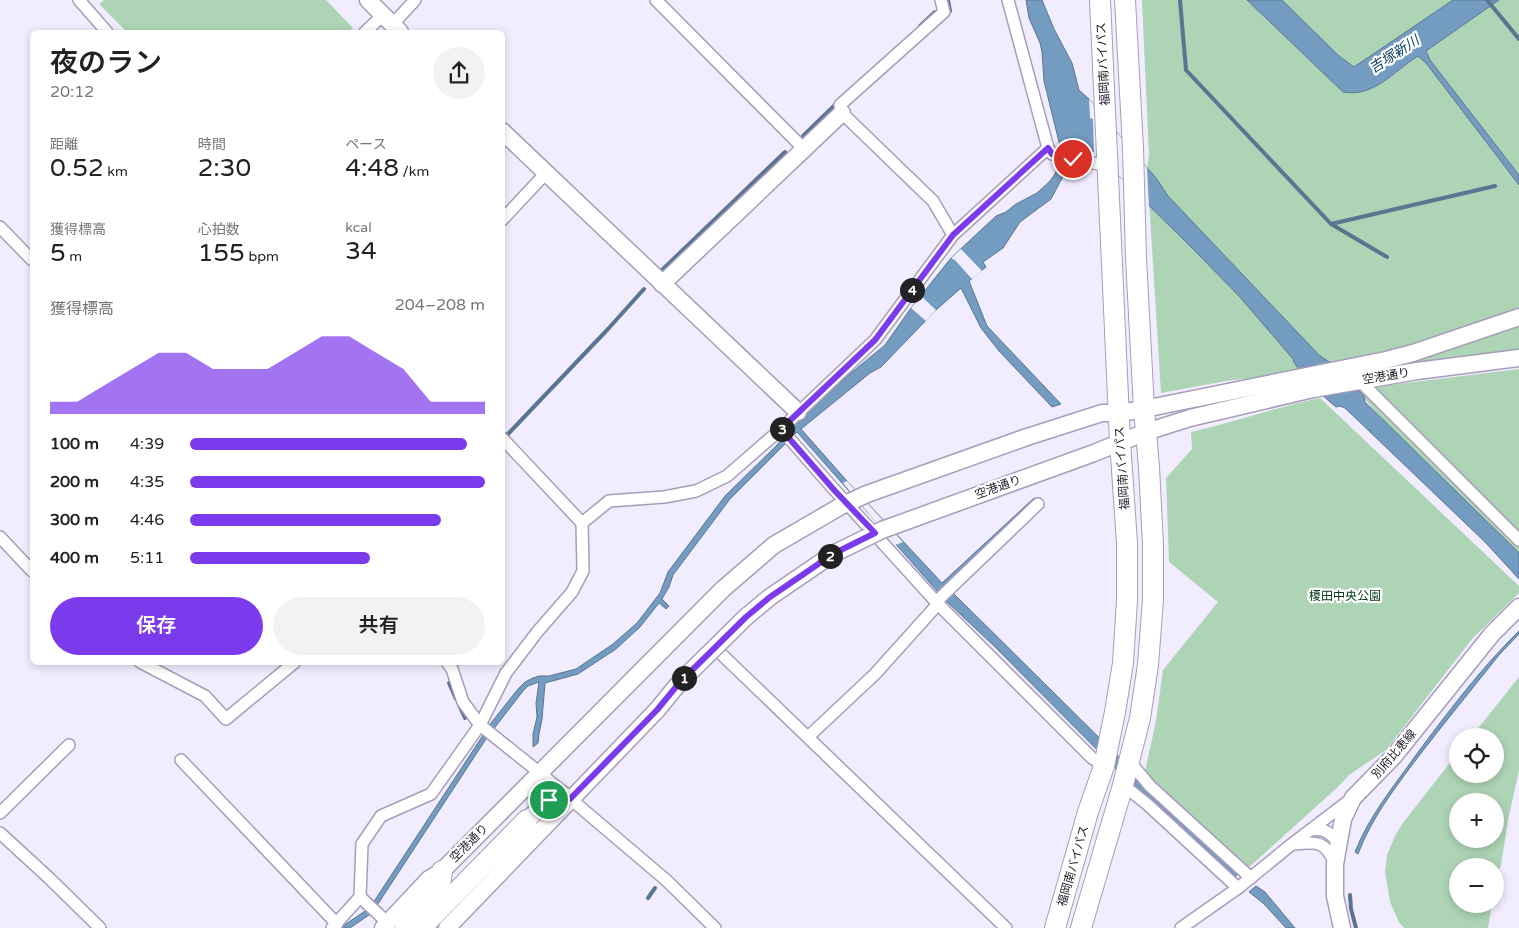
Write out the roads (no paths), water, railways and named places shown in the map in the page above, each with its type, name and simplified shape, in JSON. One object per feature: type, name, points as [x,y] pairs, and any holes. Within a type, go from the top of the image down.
[{"type":"highway","name":"福岡南バイパス","points":[[1055,928],[1088,812],[1104,766],[1123,663],[1127,600],[1127,543],[1120,441],[1100,0]]},
{"type":"highway","name":"福岡南バイパス","points":[[1081,928],[1123,785],[1141,709],[1148,665],[1152,607],[1153,545],[1144,409],[1125,0]]},
{"type":"highway","points":[[421,928],[528,820]]},
{"type":"highway","points":[[392,926],[416,918],[440,886],[442,871]]},
{"type":"street","points":[[79,0],[105,30]]},
{"type":"street","points":[[368,0],[391,25]]},
{"type":"street","points":[[372,30],[391,25],[415,0]]},
{"type":"street","points":[[656,0],[804,149]]},
{"type":"street","points":[[941,0],[944,12],[840,106],[842,113],[933,201],[953,235]]},
{"type":"street","points":[[1008,0],[1048,148],[1052,154],[1108,166]]},
{"type":"street","points":[[662,284],[842,113]]},
{"type":"street","points":[[505,134],[798,412]]},
{"type":"street","points":[[582,523],[609,501],[664,497],[696,491],[727,476],[786,434],[798,412],[875,340],[953,235],[1048,148]]},
{"type":"street","points":[[505,217],[546,173]]},
{"type":"street","points":[[2,233],[30,258]]},
{"type":"street","points":[[1519,317],[1354,374],[1519,540]]},
{"type":"street","name":"空港通り","points":[[442,871],[730,583],[774,545],[847,503],[866,494],[1027,437],[1102,413],[1119,413],[1354,374],[1417,371],[1519,358]]},
{"type":"street","name":"空港通り","points":[[447,928],[657,710],[680,682],[746,617],[770,597],[833,554],[894,525],[1094,453],[1120,441],[1307,383]]},
{"type":"street","points":[[786,434],[847,503],[939,601],[1092,758],[1104,766]]},
{"type":"street","points":[[392,926],[368,905],[362,844],[382,816],[431,794],[485,730],[506,673],[538,631],[572,592],[583,571],[582,523],[505,441]]},
{"type":"street","points":[[808,737],[875,674],[950,587],[1038,504]]},
{"type":"street","points":[[0,537],[30,569]]},
{"type":"street","name":"別府比恵線","points":[[1342,928],[1336,896],[1336,864],[1343,819],[1353,798],[1394,756],[1492,634],[1519,607]]},
{"type":"street","points":[[715,648],[1006,928]]},
{"type":"street","points":[[146,665],[205,696],[226,719],[291,665]]},
{"type":"street","points":[[449,665],[452,669],[463,702],[485,730],[540,773],[666,880],[715,928]]},
{"type":"street","points":[[0,813],[69,745]]},
{"type":"street","points":[[181,760],[335,926],[368,905]]},
{"type":"street","points":[[1129,761],[1150,786],[1251,878]]},
{"type":"street","points":[[1123,785],[1147,804],[1238,888]]},
{"type":"street","points":[[528,820],[549,800],[560,793],[570,799]]},
{"type":"street","points":[[1182,928],[1238,888],[1353,798]]},
{"type":"street","points":[[1311,830],[1327,831],[1333,835],[1339,844]]},
{"type":"street","points":[[0,833],[100,928]]},
{"type":"street","points":[[1292,844],[1322,844],[1336,864]]},
{"type":"water","points":[[1026,0],[1042,0],[1054,29],[1072,63],[1079,90],[1089,99],[1153,174],[1168,196],[1319,355],[1332,364],[1364,396],[1365,402],[1519,553],[1519,579],[1485,542],[1345,408],[1336,407],[1319,391],[1239,296],[1095,152],[1081,147],[1077,148],[1072,153],[1068,167],[1051,199],[1020,222],[1003,248],[983,262],[986,267],[969,281],[987,326],[1061,404],[1052,407],[999,351],[981,328],[961,288],[936,310],[881,367],[870,373],[801,429],[942,583],[1034,498],[1038,500],[952,592],[1238,874],[1234,878],[1139,792],[993,645],[944,599],[797,432],[730,499],[673,575],[662,599],[669,606],[666,609],[659,603],[640,627],[616,649],[578,674],[545,683],[538,743],[533,747],[539,682],[528,686],[523,691],[486,739],[372,913],[350,928],[340,928],[368,909],[373,903],[491,723],[518,689],[525,682],[533,678],[576,669],[613,644],[637,623],[660,593],[668,572],[725,496],[777,445],[800,415],[885,345],[911,308],[951,258],[996,216],[1037,193],[1050,181],[1059,164],[1060,146],[1044,81],[1040,43],[1029,18]]},
{"type":"water","name":"吉塚新川","points":[[1247,0],[1282,0],[1338,55],[1354,67],[1453,0],[1499,0],[1426,51],[1430,60],[1519,175],[1519,185],[1426,63],[1418,56],[1374,87],[1354,93],[1343,92]]},
{"type":"water","points":[[1519,631],[1519,634],[1499,655],[1409,769],[1377,815],[1358,854],[1355,852],[1367,826],[1416,755],[1478,675]]},
{"type":"water","points":[[1256,886],[1265,892],[1295,928],[1286,928],[1263,903],[1249,892]]},
{"type":"waterway","points":[[948,0],[950,11]]},
{"type":"waterway","points":[[1180,0],[1186,70],[1331,224],[1495,186]]},
{"type":"waterway","points":[[1487,0],[1519,39]]},
{"type":"waterway","points":[[920,26],[935,12]]},
{"type":"waterway","points":[[803,136],[838,102]]},
{"type":"waterway","points":[[662,270],[785,152]]},
{"type":"waterway","points":[[1331,224],[1387,257]]},
{"type":"waterway","points":[[507,435],[644,289]]},
{"type":"waterway","points":[[449,683],[456,699]]},
{"type":"waterway","points":[[459,705],[465,718]]},
{"type":"waterway","points":[[648,898],[655,888]]},
{"type":"waterway","points":[[1350,895],[1351,909],[1356,928]]},
{"type":"park label","name":"榎田中央公園","points":[[1345,596]]}]
